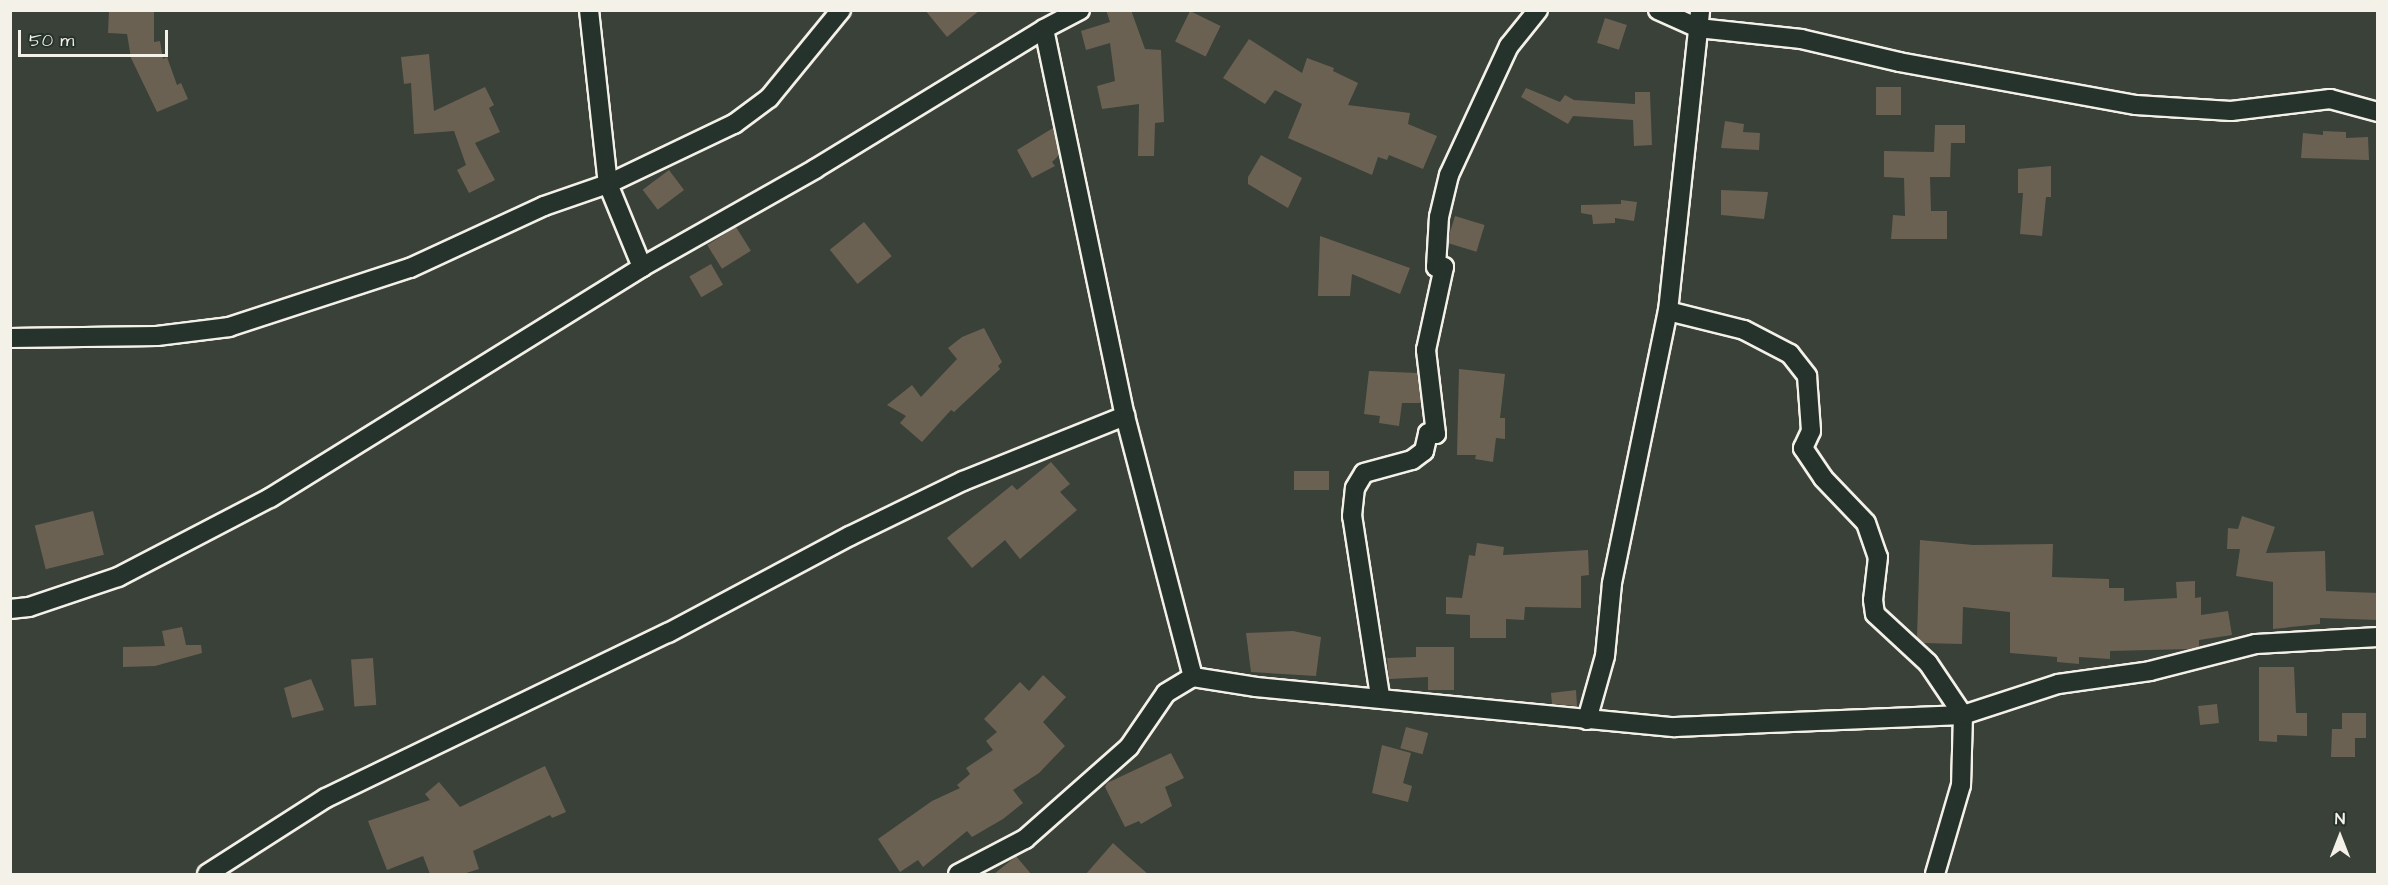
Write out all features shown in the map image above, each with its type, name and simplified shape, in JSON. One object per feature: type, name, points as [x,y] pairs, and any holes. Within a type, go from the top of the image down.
[{"type":"street","points":[[589,10],[608,184],[642,267]]},
{"type":"street","points":[[10,338],[157,336],[229,327],[410,268],[544,206],[608,184],[735,124],[769,99],[840,10]]},
{"type":"street","points":[[10,609],[29,607],[118,577],[270,498],[642,267],[815,169],[1044,28],[1080,10]]},
{"type":"street","points":[[1380,696],[1352,516],[1355,488],[1364,472],[1412,460],[1424,451],[1428,433],[1436,434],[1426,350],[1444,267],[1436,267],[1439,217],[1449,175],[1509,46],[1538,10]]},
{"type":"street","points":[[1658,10],[1899,62],[2136,105],[2231,111],[2330,99],[2378,112]]},
{"type":"street","points":[[1587,720],[1605,656],[1611,584],[1668,311],[1699,19]]},
{"type":"street","points":[[1044,28],[1125,416],[1193,677]]},
{"type":"street","points":[[1668,311],[1744,330],[1790,354],[1807,376],[1810,430],[1803,448],[1823,478],[1866,523],[1878,557],[1873,600],[1875,614],[1928,663],[1963,715],[1961,785],[1935,874]]},
{"type":"street","points":[[207,874],[326,798],[668,633],[850,536],[963,481],[1125,416]]},
{"type":"street","points":[[957,874],[1025,839],[1129,747],[1166,693],[1193,677],[1256,687],[1380,696],[1587,720],[1675,727],[1963,715],[2058,684],[2150,671],[2256,644],[2378,637]]},
{"type":"building","points":[[109,10],[154,10],[154,42],[160,41],[163,59],[167,57],[177,85],[181,83],[188,99],[157,112],[131,58],[127,34],[108,33]]},
{"type":"building","points":[[925,10],[980,10],[947,37]]},
{"type":"building","points":[[1106,10],[1131,10],[1145,49],[1161,50],[1164,122],[1155,123],[1154,156],[1138,156],[1139,104],[1102,109],[1097,86],[1115,81],[1110,43],[1086,50],[1081,31],[1110,22]]},
{"type":"building","points":[[1190,11],[1221,26],[1206,56],[1175,42]]},
{"type":"building","points":[[1605,18],[1627,25],[1619,50],[1597,43]]},
{"type":"building","points":[[1249,39],[1302,73],[1307,58],[1334,68],[1333,71],[1358,83],[1348,105],[1410,113],[1408,124],[1437,136],[1423,169],[1389,155],[1387,160],[1378,157],[1372,175],[1288,138],[1302,104],[1275,90],[1265,104],[1223,78]]},
{"type":"building","points":[[429,54],[434,111],[485,87],[494,105],[489,108],[500,132],[475,143],[495,180],[469,193],[457,170],[466,165],[454,131],[414,134],[411,83],[404,84],[401,57]]},
{"type":"building","points":[[1876,87],[1901,87],[1901,115],[1876,115]]},
{"type":"building","points":[[1526,88],[1560,102],[1565,95],[1574,100],[1635,104],[1635,92],[1650,92],[1652,145],[1634,146],[1633,120],[1573,116],[1568,124],[1521,97]]},
{"type":"building","points":[[1725,121],[1744,124],[1743,132],[1760,133],[1759,150],[1721,148]]},
{"type":"building","points":[[1935,125],[1965,125],[1965,143],[1951,143],[1950,177],[1930,177],[1931,211],[1947,211],[1947,239],[1891,239],[1893,215],[1905,216],[1904,178],[1884,177],[1884,151],[1934,152]]},
{"type":"building","points":[[1053,128],[1059,155],[1052,162],[1055,166],[1032,178],[1017,150]]},
{"type":"building","points":[[2323,131],[2346,132],[2346,138],[2368,137],[2369,160],[2301,158],[2303,133],[2323,135]]},
{"type":"building","points":[[1261,155],[1302,178],[1288,208],[1248,184],[1248,177]]},
{"type":"building","points":[[2051,166],[2051,197],[2046,197],[2042,236],[2020,234],[2023,193],[2018,193],[2018,169]]},
{"type":"building","points":[[669,170],[684,190],[658,210],[643,190]]},
{"type":"building","points":[[1721,190],[1768,192],[1764,219],[1721,215]]},
{"type":"building","points":[[1621,200],[1637,202],[1634,221],[1615,218],[1615,223],[1593,224],[1592,215],[1581,213],[1581,205],[1621,204]]},
{"type":"building","points":[[1455,216],[1485,225],[1476,252],[1447,243]]},
{"type":"building","points":[[864,222],[892,256],[857,284],[830,250]]},
{"type":"building","points":[[736,227],[751,251],[722,269],[707,245]]},
{"type":"building","points":[[1320,236],[1410,268],[1400,294],[1352,274],[1350,296],[1318,296]]},
{"type":"building","points":[[711,264],[723,285],[701,297],[689,276]]},
{"type":"building","points":[[984,328],[1002,362],[998,366],[1000,369],[954,412],[951,410],[922,442],[900,423],[906,416],[887,405],[912,385],[921,397],[957,359],[948,348],[962,337]]},
{"type":"building","points":[[1459,369],[1505,374],[1500,418],[1505,418],[1505,439],[1496,438],[1493,462],[1475,459],[1476,455],[1457,455]]},
{"type":"building","points":[[1369,371],[1417,373],[1421,403],[1402,403],[1399,426],[1379,423],[1380,416],[1364,414]]},
{"type":"building","points":[[1051,462],[1070,484],[1060,492],[1077,510],[1020,559],[1005,540],[972,568],[947,538],[1012,485],[1017,490]]},
{"type":"building","points":[[1294,471],[1329,471],[1329,490],[1294,490]]},
{"type":"building","points":[[93,511],[104,555],[46,569],[35,526]]},
{"type":"building","points":[[2242,516],[2275,527],[2266,553],[2325,551],[2326,591],[2378,593],[2378,620],[2320,618],[2320,624],[2273,629],[2273,582],[2236,576],[2240,549],[2227,549],[2228,528],[2238,529]]},
{"type":"building","points":[[1920,540],[1973,545],[2053,544],[2052,577],[2109,579],[2109,588],[2124,588],[2124,601],[2177,598],[2176,582],[2195,581],[2195,598],[2201,597],[2201,615],[2228,611],[2232,635],[2199,640],[2199,647],[2189,649],[2110,651],[2110,659],[2079,657],[2079,664],[2057,662],[2057,657],[2010,653],[2010,612],[1963,607],[1962,644],[1923,643],[1917,637]]},
{"type":"building","points":[[1477,543],[1504,547],[1503,555],[1588,550],[1589,575],[1581,576],[1581,608],[1525,607],[1524,620],[1506,619],[1506,638],[1470,638],[1470,615],[1446,614],[1446,597],[1462,598],[1469,555],[1475,556]]},
{"type":"building","points":[[182,627],[186,645],[201,645],[202,653],[155,666],[123,667],[123,647],[165,646],[162,631]]},
{"type":"building","points":[[1293,631],[1321,637],[1316,676],[1251,672],[1246,633]]},
{"type":"building","points":[[1416,647],[1454,647],[1454,690],[1428,690],[1428,677],[1389,679],[1387,658],[1416,657]]},
{"type":"building","points":[[373,658],[376,705],[354,706],[351,660]]},
{"type":"building","points":[[2259,667],[2294,667],[2296,713],[2307,713],[2307,736],[2277,735],[2277,742],[2259,741]]},
{"type":"building","points":[[1043,675],[1066,697],[1043,722],[1065,746],[1039,773],[1013,790],[1023,803],[1003,819],[972,837],[967,831],[923,867],[918,860],[900,872],[878,839],[932,801],[960,788],[957,785],[970,774],[966,768],[993,750],[986,741],[997,732],[984,719],[1020,682],[1029,691]]},
{"type":"building","points":[[311,679],[324,710],[292,718],[284,688]]},
{"type":"building","points":[[1576,690],[1577,706],[1552,704],[1551,693]]},
{"type":"building","points":[[2217,704],[2219,723],[2200,725],[2198,706]]},
{"type":"building","points":[[2342,713],[2366,713],[2366,738],[2355,738],[2355,757],[2331,757],[2332,729],[2342,729]]},
{"type":"building","points":[[1406,727],[1428,733],[1423,754],[1400,748]]},
{"type":"building","points":[[1382,745],[1411,753],[1403,783],[1412,786],[1408,802],[1372,793]]},
{"type":"building","points":[[1171,753],[1184,778],[1165,787],[1172,806],[1141,824],[1139,821],[1125,827],[1105,787],[1107,783]]},
{"type":"building","points":[[545,766],[566,812],[552,818],[550,815],[473,851],[479,869],[463,874],[430,874],[423,856],[387,870],[368,821],[430,800],[425,794],[439,782],[460,807]]},
{"type":"building","points":[[1113,843],[1126,855],[1148,874],[1086,874]]},
{"type":"building","points":[[1015,857],[1031,874],[994,874]]}]
